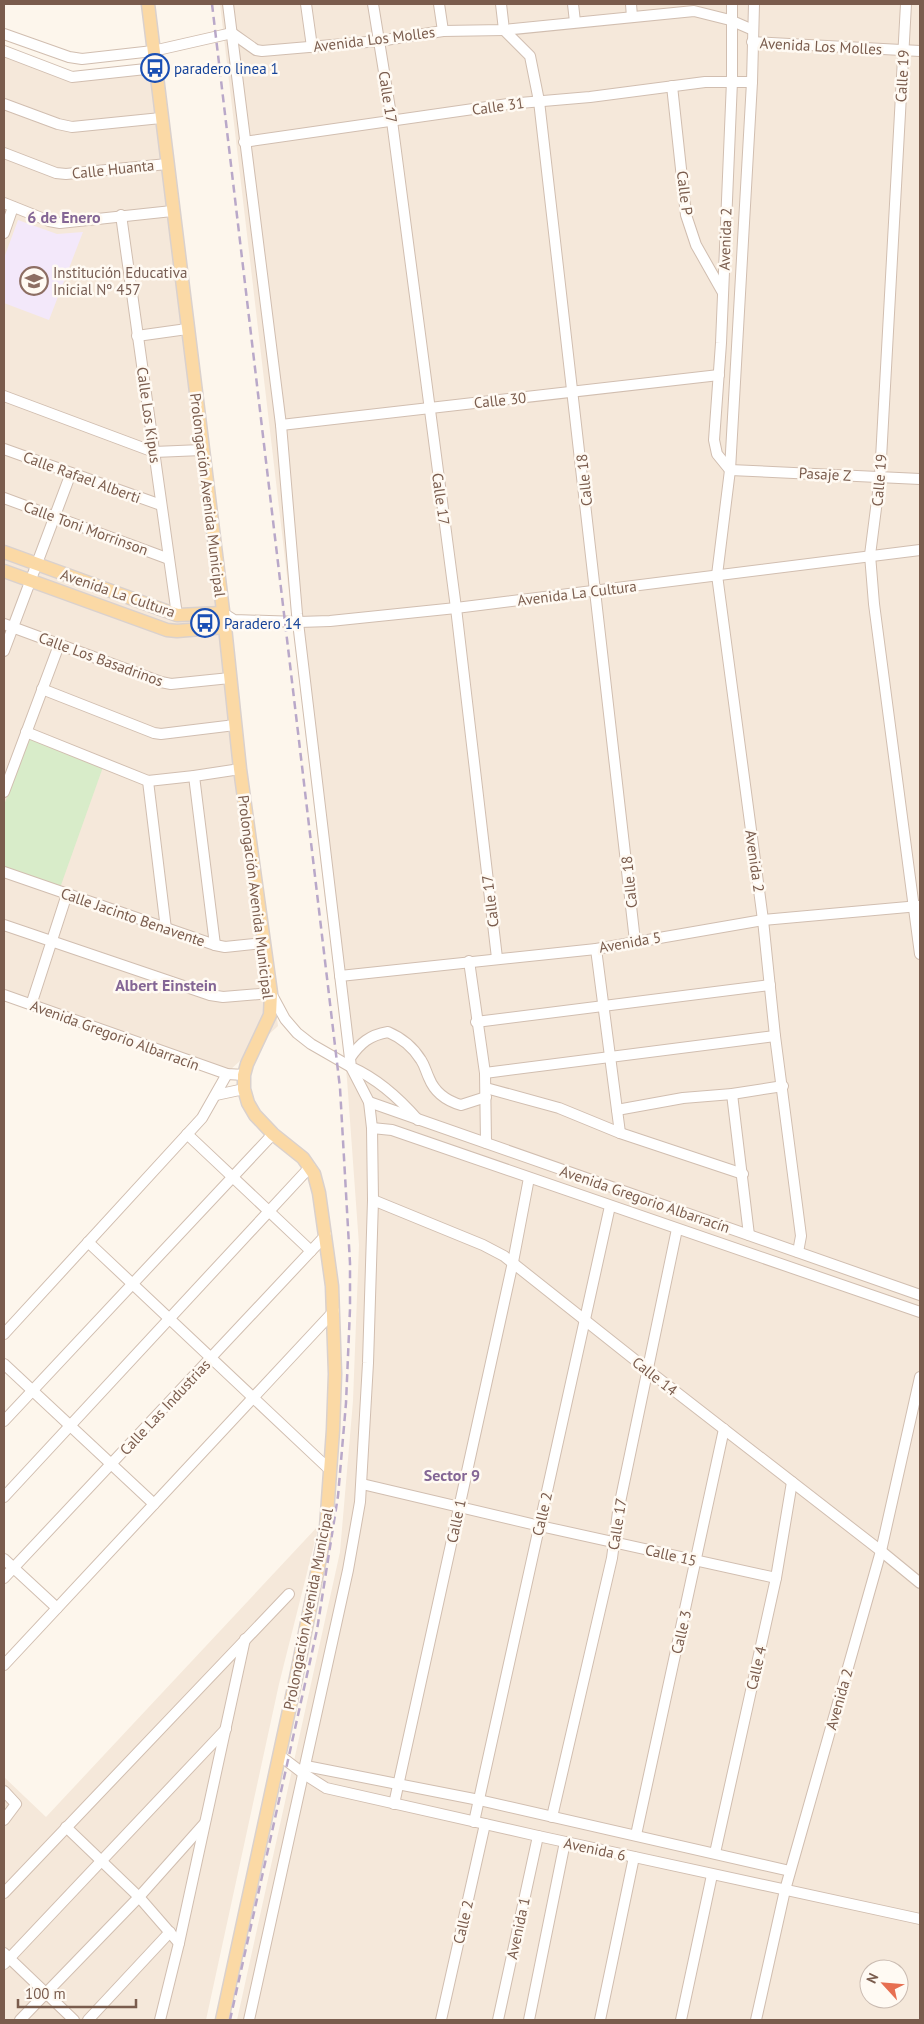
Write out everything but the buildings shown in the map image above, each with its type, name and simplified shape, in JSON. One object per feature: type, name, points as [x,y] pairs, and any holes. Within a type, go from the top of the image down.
[{"type":"main road","name":"Prolongación Avenida Municipal","points":[[148,4],[223,613],[229,624],[230,678],[240,769],[271,993],[270,1015],[247,1064],[244,1075],[244,1089],[251,1109],[273,1134],[298,1153],[314,1174],[326,1236],[334,1311],[335,1374],[326,1528],[222,2020]]},
{"type":"main road","name":"Avenida La Cultura","points":[[4,552],[177,615],[223,613]]},
{"type":"main road","name":"Avenida La Cultura","points":[[4,571],[167,630],[177,631],[229,624]]},
{"type":"street","points":[[228,4],[281,424],[298,622],[340,976]]},
{"type":"street","points":[[306,4],[312,47]]},
{"type":"street","name":"Calle 17","points":[[373,4],[392,121],[456,608],[497,958]]},
{"type":"street","points":[[439,4],[443,31]]},
{"type":"street","points":[[501,4],[504,30]]},
{"type":"street","points":[[573,4],[575,22]]},
{"type":"street","points":[[631,4],[632,17]]},
{"type":"street","name":"Avenida 2","points":[[730,470],[717,454],[715,448],[732,81],[730,20],[732,4]]},
{"type":"street","name":"Avenida 2","points":[[754,4],[752,82],[730,470],[717,575],[763,920],[775,1036],[801,1236],[798,1252]]},
{"type":"street","name":"Calle 19","points":[[906,4],[880,477],[870,555],[874,604],[917,906],[920,954]]},
{"type":"street","name":"Avenida Los Molles","points":[[232,33],[256,50],[312,47],[378,41],[443,31],[475,32],[504,30],[632,17],[694,8],[753,30]]},
{"type":"street","name":"Calle 18","points":[[504,30],[530,56],[539,101],[574,392],[635,941]]},
{"type":"street","points":[[4,34],[75,58],[89,58],[154,51],[232,33]]},
{"type":"street","name":"Avenida Los Molles","points":[[752,42],[920,51]]},
{"type":"street","points":[[4,51],[72,77],[155,68]]},
{"type":"street","name":"Calle 31","points":[[244,142],[539,101],[590,97],[705,82],[752,82]]},
{"type":"street","name":"Calle P","points":[[672,86],[686,214],[696,245],[722,292]]},
{"type":"street","points":[[4,104],[58,124],[72,127],[161,118]]},
{"type":"street","name":"Calle Huanta","points":[[4,153],[66,174],[167,164]]},
{"type":"street","points":[[4,232],[8,205],[48,221],[60,223],[120,215],[172,211]]},
{"type":"street","name":"Calle Los Kipus","points":[[120,215],[177,615]]},
{"type":"street","points":[[138,336],[187,329]]},
{"type":"street","points":[[721,343],[735,363]]},
{"type":"street","name":"Calle 30","points":[[281,424],[719,375]]},
{"type":"street","points":[[4,396],[154,452],[202,450]]},
{"type":"street","name":"Calle Rafael Alberti","points":[[4,449],[161,505]]},
{"type":"street","name":"Pasaje Z","points":[[730,470],[920,479]]},
{"type":"street","points":[[4,651],[8,626],[31,581],[71,473]]},
{"type":"street","name":"Calle Toni Morrinson","points":[[4,498],[169,559]]},
{"type":"street","name":"Avenida La Cultura","points":[[229,624],[330,621],[456,608],[920,550]]},
{"type":"street","name":"Calle Los Basadrinos","points":[[8,626],[161,682],[171,684],[230,678]]},
{"type":"street","points":[[4,792],[7,776],[59,645]]},
{"type":"street","points":[[42,689],[154,733],[161,734],[235,725]]},
{"type":"street","points":[[26,732],[148,781],[240,769]]},
{"type":"street","points":[[194,776],[215,945]]},
{"type":"street","points":[[148,781],[166,929]]},
{"type":"street","name":"Calle Jacinto Benavente","points":[[4,872],[215,945],[225,947],[264,943]]},
{"type":"street","points":[[31,1005],[67,894]]},
{"type":"street","name":"Avenida 5","points":[[340,976],[596,949],[763,920],[917,906]]},
{"type":"street","points":[[4,925],[210,995],[223,997],[271,993],[285,1019],[297,1033],[311,1044],[351,1062],[392,1092],[418,1120]]},
{"type":"street","points":[[596,949],[620,1133]]},
{"type":"street","points":[[469,961],[476,1022],[485,1073],[486,1143]]},
{"type":"street","name":"Prolongación Avenida Municipal","points":[[249,2020],[348,1570],[362,1484],[373,1200],[372,1128],[369,1102],[351,1062],[340,976]]},
{"type":"street","points":[[476,1022],[770,985]]},
{"type":"street","name":"Avenida Gregorio Albarracín","points":[[4,995],[227,1074],[244,1075]]},
{"type":"street","points":[[351,1062],[363,1042],[371,1036],[388,1032],[404,1040],[411,1047],[422,1061],[434,1089],[442,1097],[461,1105],[486,1093],[559,1108],[620,1133],[743,1174]]},
{"type":"street","points":[[485,1073],[775,1036]]},
{"type":"street","points":[[4,1334],[202,1118],[227,1074]]},
{"type":"street","points":[[617,1110],[683,1098],[732,1094],[783,1086]]},
{"type":"street","points":[[216,1095],[244,1089]]},
{"type":"street","points":[[732,1094],[749,1235]]},
{"type":"street","name":"Avenida Gregorio Albarracín","points":[[369,1102],[920,1295]]},
{"type":"street","name":"Avenida Gregorio Albarracín","points":[[372,1128],[392,1130],[677,1230],[920,1312]]},
{"type":"street","points":[[187,1134],[311,1251]]},
{"type":"street","points":[[4,1422],[273,1134]]},
{"type":"street","points":[[4,1497],[310,1167]]},
{"type":"street","name":"Calle 1","points":[[394,1804],[513,1262],[529,1178]]},
{"type":"street","name":"Calle 14","points":[[373,1200],[483,1245],[513,1262],[920,1583]]},
{"type":"street","name":"Calle 2","points":[[474,1822],[610,1206]]},
{"type":"street","name":"Calle 17","points":[[552,1817],[612,1558],[618,1512],[677,1230]]},
{"type":"street","name":"Calle Las Industrias","points":[[4,1578],[326,1236]]},
{"type":"street","points":[[88,1242],[330,1470]]},
{"type":"street","points":[[4,1665],[334,1311]]},
{"type":"street","points":[[4,1364],[154,1504]]},
{"type":"street","name":"Avenida 2","points":[[756,2020],[790,1870],[881,1551],[920,1377]]},
{"type":"street","name":"Calle 3","points":[[636,1835],[724,1429]]},
{"type":"street","name":"Calle 4","points":[[715,1853],[776,1578],[792,1482]]},
{"type":"street","name":"Calle 15","points":[[362,1484],[540,1526],[776,1578]]},
{"type":"street","points":[[4,1559],[56,1608]]},
{"type":"street","points":[[4,1893],[290,1594]]},
{"type":"street","points":[[160,2020],[179,1943],[245,1639]]},
{"type":"street","points":[[74,2020],[5,1958],[102,1860],[226,1728]]},
{"type":"street","name":"Avenida 6","points":[[279,1756],[305,1770],[326,1788],[920,1920]]},
{"type":"street","name":"Avenida 6","points":[[305,1770],[478,1800],[790,1870]]},
{"type":"street","points":[[4,1791],[16,1804],[4,1820]]},
{"type":"street","points":[[20,2020],[139,1897],[205,1824]]},
{"type":"street","name":"Calle 2","points":[[441,2020],[485,1824]]},
{"type":"street","points":[[66,1827],[139,1897],[179,1943]]},
{"type":"street","name":"Avenida 1","points":[[498,2020],[538,1836]]},
{"type":"street","name":"Avenida 1","points":[[529,2020],[565,1842]]},
{"type":"street","points":[[600,2020],[634,1857]]},
{"type":"street","points":[[681,2020],[712,1875]]},
{"type":"street","points":[[88,2020],[170,1932]]},
{"type":"shaded area","points":[[220,4],[920,4],[920,2020],[237,2020],[340,1552],[353,1401],[359,1245],[347,1079]]},
{"type":"shaded area","points":[[4,46],[72,74],[161,61],[278,1026],[229,1071],[4,992]]},
{"type":"shaded area","name":"Institución Educativa Inicial Nº 457","points":[[18,220],[57,234],[83,232],[49,320],[4,303],[4,258]]},
{"type":"shaded area","points":[[319,1525],[279,1684],[206,2020],[4,2020],[4,1777],[46,1817]]},
{"type":"green space","points":[[29,738],[103,767],[60,888],[4,868],[4,805]]},
{"type":"railway","points":[[212,4],[340,1088],[350,1263],[346,1403],[338,1496],[317,1630],[230,2020]]},
{"type":"place","name":"paradero linea 1","points":[[155,68]]},
{"type":"place","name":"Institución Educativa Inicial Nº 457","points":[[34,281]]},
{"type":"place","name":"Paradero 14","points":[[205,623]]},
{"type":"district","name":"6 de Enero","points":[[64,217]]},
{"type":"district","name":"Albert Einstein","points":[[166,985]]},
{"type":"district","name":"Sector 9","points":[[452,1475]]}]
